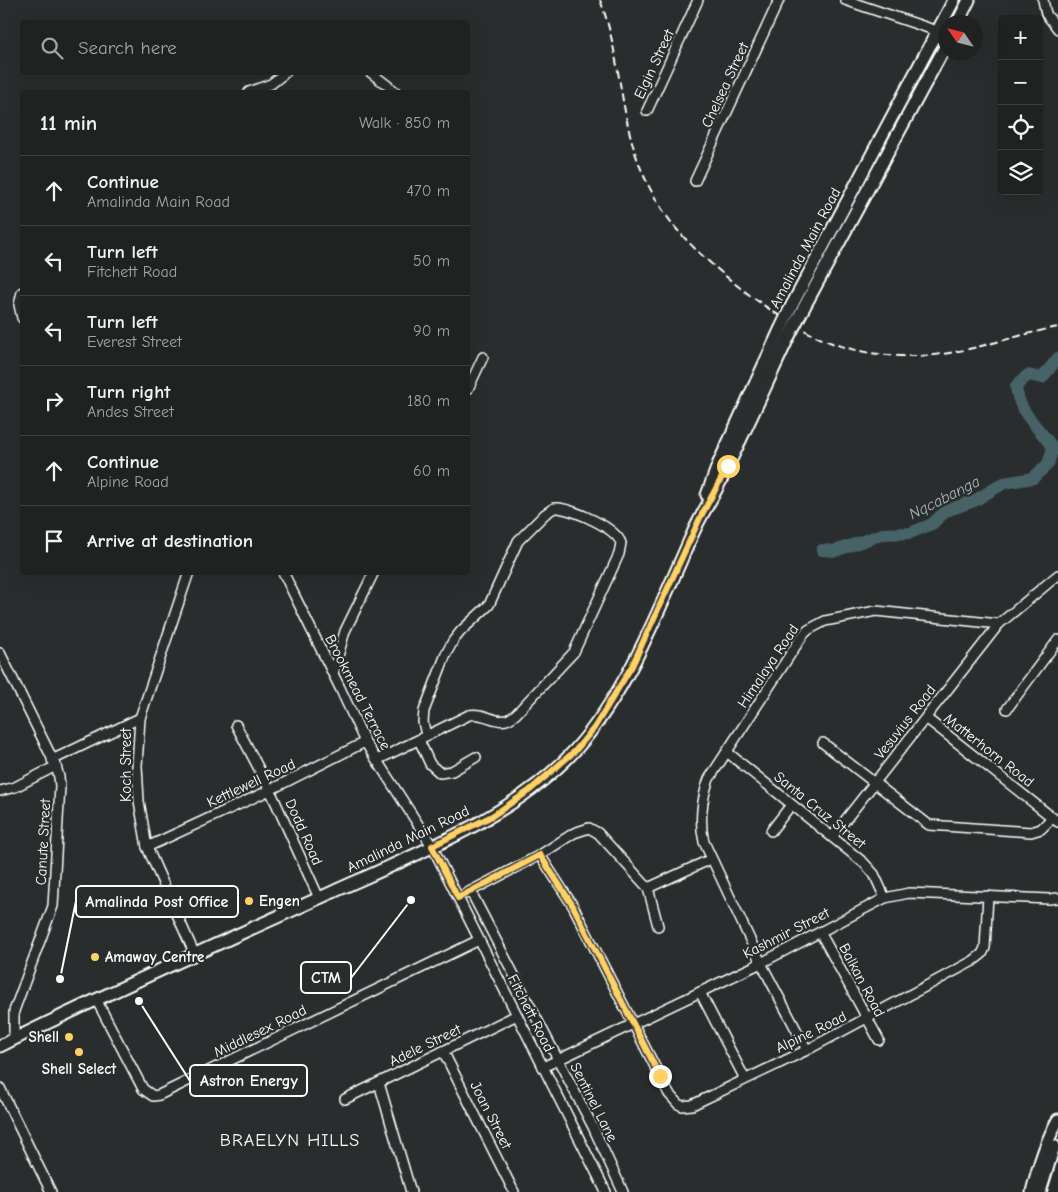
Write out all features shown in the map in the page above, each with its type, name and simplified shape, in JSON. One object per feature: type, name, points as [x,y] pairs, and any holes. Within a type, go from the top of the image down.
[{"type":"main road","name":"Amalinda Main Road","points":[[949,15],[954,0]]},
{"type":"main road","points":[[962,15],[970,0]]},
{"type":"main road","name":"Amalinda Main Road","points":[[0,1046],[432,846],[492,816],[529,791],[575,751],[594,728],[632,666],[700,518],[718,465],[797,308],[938,41]]},
{"type":"main road","name":"Amalinda Main Road","points":[[797,308],[938,59]]},
{"type":"main road","points":[[1032,1192],[1038,1168],[1051,1132],[1058,1120]]},
{"type":"main road","points":[[1040,1192],[1058,1135]]},
{"type":"street","name":"Elgin Street","points":[[647,112],[698,0]]},
{"type":"street","name":"Chelsea Street","points":[[695,181],[779,0]]},
{"type":"street","points":[[845,0],[938,32]]},
{"type":"street","points":[[1043,0],[1046,14],[1058,29]]},
{"type":"street","points":[[254,90],[271,84],[282,75]]},
{"type":"street","points":[[374,75],[393,90]]},
{"type":"street","points":[[470,385],[483,357]]},
{"type":"street","points":[[377,760],[423,737],[474,714],[480,714],[497,720],[509,720],[568,660],[580,641],[619,554],[621,543],[613,532],[572,512],[559,508],[554,508],[545,514],[523,535],[513,550],[489,605],[461,631],[446,654],[424,711],[423,737],[430,764],[440,773],[452,771],[476,757]]},
{"type":"street","name":"Koch Street","points":[[188,575],[140,718],[137,766],[139,800],[147,847],[195,955]]},
{"type":"street","name":"Brookmead Terrace","points":[[284,575],[365,742],[432,846]]},
{"type":"street","points":[[333,674],[345,631],[373,575]]},
{"type":"street","points":[[999,624],[1058,575]]},
{"type":"street","name":"Himalaya Road","points":[[807,1050],[761,963],[711,859],[701,832],[706,787],[709,779],[803,635],[816,625],[825,621],[876,611],[999,624]]},
{"type":"street","name":"Vesuvius Road","points":[[832,837],[999,624]]},
{"type":"street","points":[[1007,709],[1058,640]]},
{"type":"street","name":"Canute Street","points":[[0,653],[60,777],[53,906],[14,1011],[14,1039]]},
{"type":"street","points":[[0,791],[16,787],[54,763],[140,718]]},
{"type":"street","name":"Matterhorn Road","points":[[926,718],[1055,820]]},
{"type":"street","name":"Dodd Road","points":[[236,725],[270,790],[319,898]]},
{"type":"street","name":"Kettlewell Road","points":[[147,847],[270,790],[365,742]]},
{"type":"street","points":[[823,743],[923,822],[936,827],[1031,832],[1041,829],[1055,820]]},
{"type":"street","name":"Santa Cruz Street","points":[[727,752],[870,869],[884,898]]},
{"type":"street","points":[[771,831],[791,805]]},
{"type":"street","points":[[458,898],[540,855],[580,830],[585,828],[593,829],[648,888],[658,926]]},
{"type":"street","name":"Fitchett Road","points":[[432,846],[606,1192]]},
{"type":"street","points":[[540,855],[573,906],[632,1024]]},
{"type":"street","points":[[648,888],[711,859]]},
{"type":"street","name":"Sentinel Lane","points":[[470,892],[593,1127],[623,1192]]},
{"type":"street","name":"Kashmir Street","points":[[543,1067],[761,963],[884,898],[909,893],[1058,898]]},
{"type":"street","name":"Alpine Road","points":[[632,1024],[669,1094],[682,1106],[692,1105],[807,1050],[978,958],[985,948],[986,942],[988,896]]},
{"type":"street","name":"Balkan Road","points":[[820,932],[879,1040]]},
{"type":"street","name":"Middlesex Road","points":[[96,1001],[139,1082],[148,1093],[153,1096],[160,1095],[479,940]]},
{"type":"street","points":[[700,992],[745,1079]]},
{"type":"street","name":"Adele Street","points":[[345,1099],[517,1015]]},
{"type":"street","name":"Joan Street","points":[[443,1051],[514,1192]]},
{"type":"street","points":[[379,1083],[412,1192]]},
{"type":"street","points":[[0,1088],[51,1192]]},
{"type":"waterway","name":"Nqcabanga","points":[[822,550],[835,551],[883,534],[910,533],[932,524],[946,511],[974,501],[1004,483],[1033,478],[1048,464],[1053,448],[1025,412],[1016,386],[1028,375],[1042,378],[1058,358]]},
{"type":"railway","points":[[600,0],[613,44],[630,133],[636,155],[651,191],[664,213],[695,248],[731,280],[772,311],[792,324],[832,343],[861,351],[890,355],[929,355],[966,350],[1058,327]]},
{"type":"place","name":"CTM","points":[[411,900]]},
{"type":"place","name":"Engen","points":[[249,901]]},
{"type":"place","name":"Amaway Centre","points":[[95,957]]},
{"type":"place","name":"Amalinda Post Office","points":[[60,979]]},
{"type":"place","name":"Astron Energy","points":[[139,1001]]},
{"type":"place","name":"Shell","points":[[69,1037]]},
{"type":"place","name":"Shell Select","points":[[79,1052]]},
{"type":"district","name":"BRAELYN HILLS","points":[[290,1140]]},
{"type":"route","points":[[660,1076],[573,906],[540,855],[458,898],[432,846],[492,816],[529,791],[575,751],[594,728],[632,666],[700,518],[718,488],[728,466]]}]
